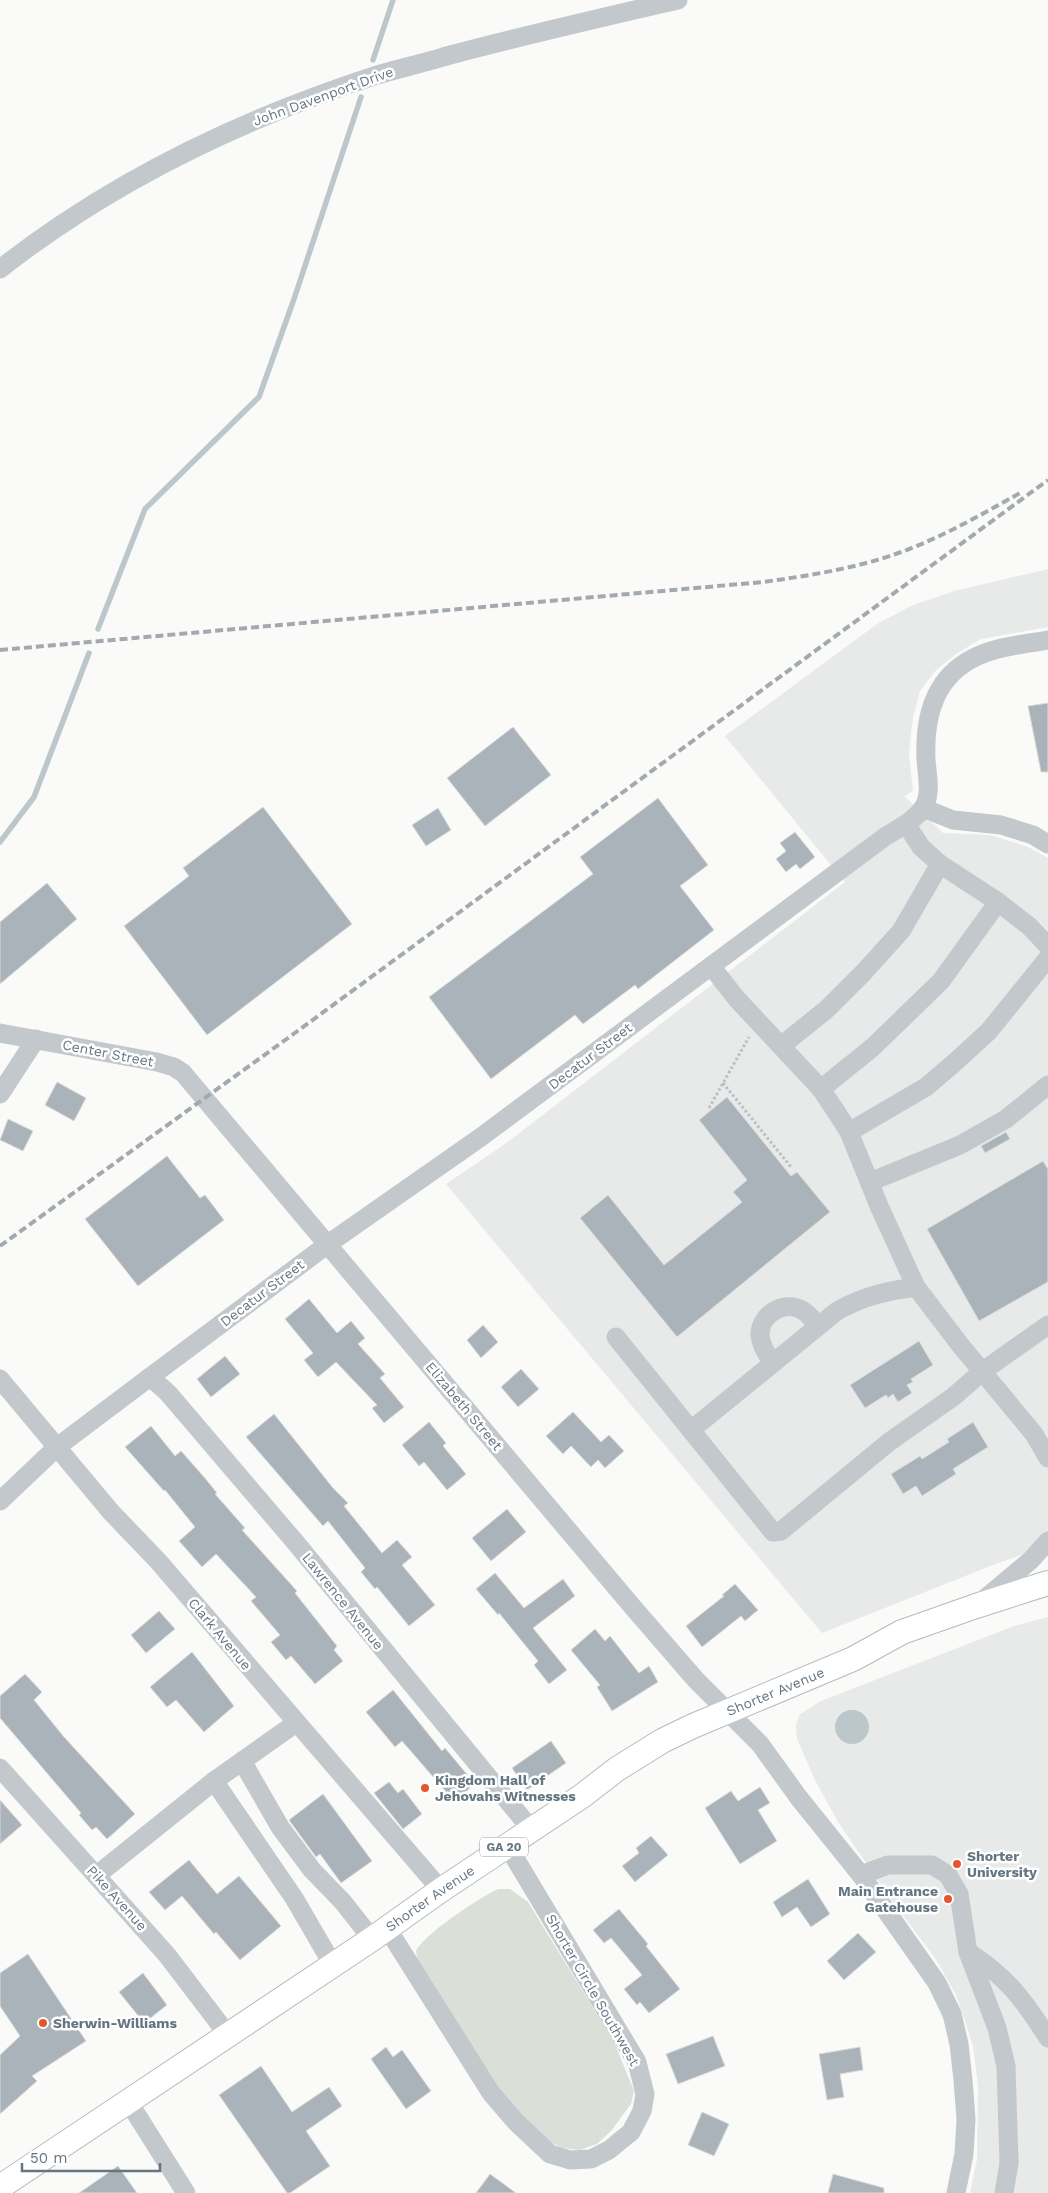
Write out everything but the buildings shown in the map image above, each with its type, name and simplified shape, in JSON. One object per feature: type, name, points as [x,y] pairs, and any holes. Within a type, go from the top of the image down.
[{"type":"main road","name":"Shorter Avenue","points":[[0,2187],[333,1965],[440,1890],[662,1741],[853,1659],[902,1632],[1048,1583]]},
{"type":"street","name":"John Davenport Drive","points":[[0,270],[37,242],[111,193],[149,171],[196,146],[296,104],[376,76],[505,40],[678,0]]},
{"type":"street","points":[[1048,640],[980,655],[963,665],[938,689],[931,707],[925,745],[927,798],[923,808],[953,820],[1001,824],[1033,835],[1048,844]]},
{"type":"street","name":"Decatur Street","points":[[0,1501],[57,1447],[150,1377],[328,1244],[481,1137],[886,836],[906,824],[923,808]]},
{"type":"street","points":[[906,824],[921,847],[940,864],[998,902],[1029,926],[1048,946]]},
{"type":"street","points":[[781,1046],[827,1009],[901,931],[940,864]]},
{"type":"street","points":[[821,1089],[873,1047],[941,981],[998,902]]},
{"type":"street","points":[[849,1132],[926,1087],[953,1064],[989,1031],[1048,958]]},
{"type":"street","points":[[711,966],[736,998],[821,1089],[849,1132],[879,1206],[916,1287],[1034,1434],[1048,1458]]},
{"type":"street","name":"Center Street","points":[[0,1033],[157,1062],[174,1067],[190,1079],[203,1098]]},
{"type":"street","points":[[0,1094],[36,1039]]},
{"type":"street","points":[[870,1182],[960,1145],[1006,1119],[1048,1085]]},
{"type":"street","name":"Elizabeth Street","points":[[203,1098],[631,1605],[727,1712],[760,1744],[799,1798],[861,1875],[937,1983],[952,2014],[959,2044],[966,2119],[964,2154],[956,2193]]},
{"type":"street","points":[[691,1430],[837,1311],[859,1298],[889,1290],[916,1287]]},
{"type":"street","points":[[773,1362],[763,1347],[760,1333],[764,1321],[774,1310],[783,1307],[796,1307],[808,1315],[818,1326]]},
{"type":"street","points":[[616,1337],[773,1532],[781,1532],[845,1477],[890,1442],[1048,1325]]},
{"type":"street","name":"Lawrence Avenue","points":[[150,1377],[168,1393],[296,1543],[531,1829]]},
{"type":"street","name":"Clark Avenue","points":[[0,1379],[111,1512],[158,1561],[440,1890]]},
{"type":"street","points":[[976,1606],[1031,1560],[1048,1541]]},
{"type":"street","points":[[96,1875],[214,1781],[296,1723]]},
{"type":"street","name":"Shorter Circle Southwest","points":[[242,1761],[280,1827],[312,1870],[343,1902],[380,1933],[491,2093],[535,2142],[550,2154],[570,2160],[592,2159],[609,2150],[631,2132],[642,2111],[645,2094],[637,2062],[507,1845]]},
{"type":"street","name":"Pike Avenue","points":[[0,1768],[167,1955],[228,2035]]},
{"type":"street","points":[[214,1781],[294,1898],[333,1965]]},
{"type":"street","points":[[861,1875],[888,1865],[932,1865],[948,1875],[960,1894],[968,1952],[997,2028],[1006,2066],[1009,2163],[1004,2193]]},
{"type":"street","points":[[968,1952],[991,1967],[1018,1993],[1048,2038]]},
{"type":"street","points":[[128,2100],[186,2193]]},
{"type":"path","points":[[709,1108],[758,1021]]},
{"type":"path","points":[[723,1083],[790,1167]]},
{"type":"shaded area","points":[[1048,569],[1048,627],[981,639],[956,654],[936,670],[920,691],[913,717],[909,753],[913,791],[904,796],[943,833],[991,835],[1028,847],[1048,858],[1048,1546],[998,1563],[822,1633],[446,1184],[505,1144],[845,882],[725,736],[877,624],[911,606],[954,591]]},
{"type":"shaded area","name":"Shorter University","points":[[1048,1617],[1048,2193],[970,2193],[977,2159],[978,2086],[973,2046],[956,1995],[935,1958],[895,1905],[838,1822],[815,1780],[797,1739],[796,1725],[800,1714],[821,1701],[1014,1626]]},
{"type":"shaded area","points":[[852,1710],[864,1715],[869,1727],[864,1739],[852,1744],[840,1739],[835,1727],[840,1715]]},
{"type":"shaded area","points":[[498,1889],[510,1889],[528,1902],[614,2042],[634,2091],[631,2104],[611,2131],[597,2144],[580,2150],[561,2148],[544,2138],[501,2093],[418,1962],[416,1951],[430,1935],[466,1908]]},
{"type":"waterway","points":[[373,60],[393,0]]},
{"type":"waterway","points":[[98,629],[145,509],[259,397],[294,299],[361,97]]},
{"type":"waterway","points":[[0,842],[34,797],[89,653]]},
{"type":"railway","points":[[0,1246],[299,1030],[1048,480]]},
{"type":"railway","points":[[0,650],[763,582],[829,572],[893,555],[926,542],[1020,493]]},
{"type":"place","name":"Kingdom Hall of Jehovahs Witnesses","points":[[425,1788]]},
{"type":"place","name":"Shorter University","points":[[957,1864]]},
{"type":"place","name":"Main Entrance Gatehouse","points":[[948,1899]]},
{"type":"place","name":"Sherwin-Williams","points":[[43,2023]]}]
